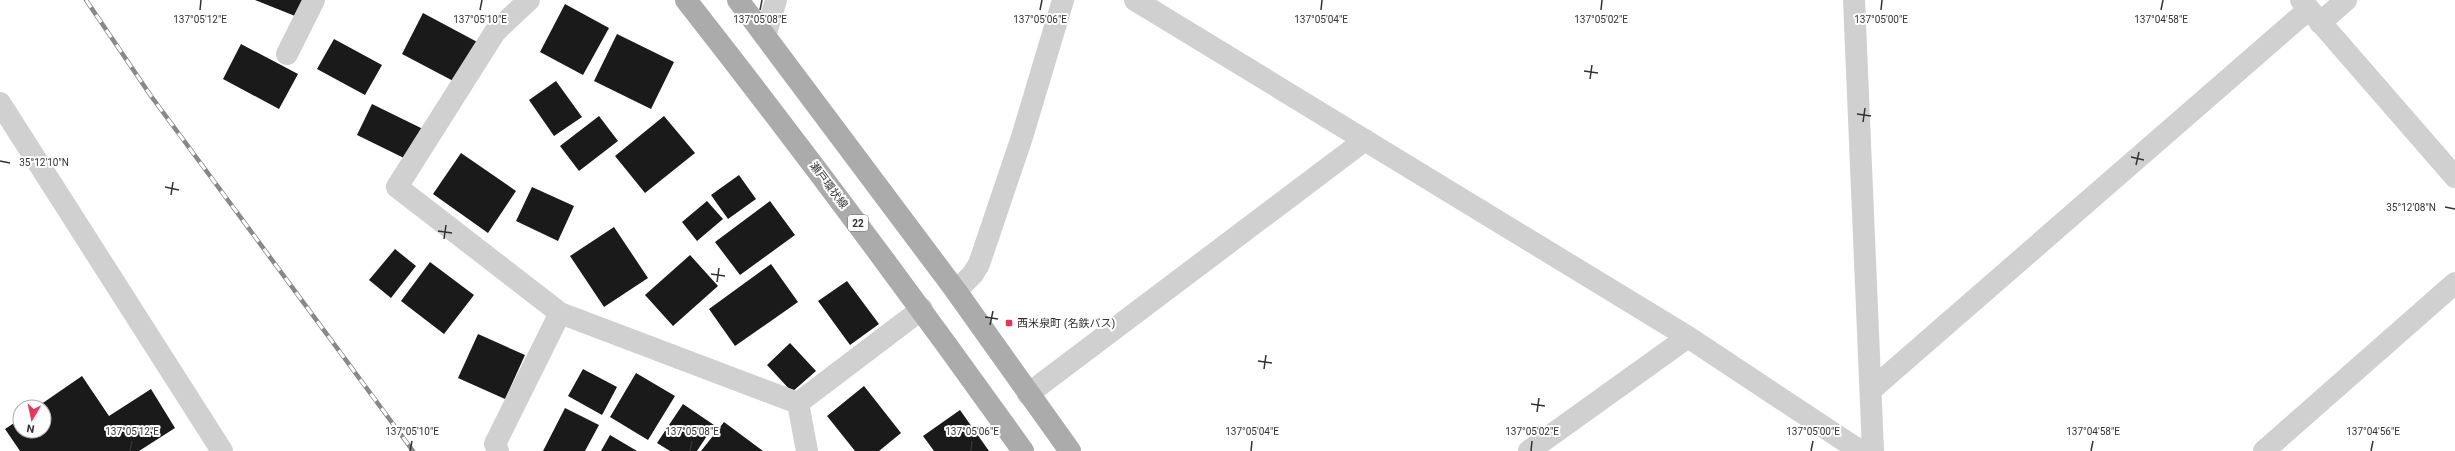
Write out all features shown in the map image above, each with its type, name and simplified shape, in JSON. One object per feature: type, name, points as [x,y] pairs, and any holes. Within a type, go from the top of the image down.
[{"type":"main road","name":"瀬戸環状線","points":[[686,0],[773,111],[922,309],[1023,451]]},
{"type":"main road","points":[[738,0],[956,291],[1070,451]]},
{"type":"street","points":[[287,54],[314,0]]},
{"type":"street","points":[[529,0],[495,32],[396,187],[560,313],[798,403]]},
{"type":"street","points":[[765,36],[776,0]]},
{"type":"street","points":[[956,291],[973,274],[979,264],[1022,137],[1063,0]]},
{"type":"street","points":[[1135,0],[1688,337],[1854,447],[1864,451]]},
{"type":"street","points":[[1854,0],[1873,451]]},
{"type":"street","points":[[1871,390],[2310,10],[2346,0]]},
{"type":"street","points":[[2310,10],[2455,177]]},
{"type":"street","points":[[0,103],[222,451]]},
{"type":"street","points":[[1028,394],[1365,140]]},
{"type":"street","points":[[2264,451],[2455,283]]},
{"type":"street","points":[[798,403],[922,309]]},
{"type":"street","points":[[498,451],[495,444],[560,313]]},
{"type":"street","points":[[1529,451],[1688,337]]},
{"type":"street","points":[[798,403],[807,451]]},
{"type":"building","points":[[255,0],[308,0],[300,18]]},
{"type":"building","points":[[565,4],[609,28],[583,75],[540,52]]},
{"type":"building","points":[[423,13],[481,44],[459,84],[402,54]]},
{"type":"building","points":[[617,34],[674,62],[651,109],[594,81]]},
{"type":"building","points":[[334,39],[382,65],[365,95],[317,69]]},
{"type":"building","points":[[241,44],[298,74],[279,109],[223,79]]},
{"type":"building","points":[[556,81],[582,117],[554,136],[529,100]]},
{"type":"building","points":[[372,104],[423,129],[408,160],[357,135]]},
{"type":"building","points":[[599,116],[618,141],[579,171],[560,146]]},
{"type":"building","points":[[664,116],[695,153],[645,193],[615,156]]},
{"type":"building","points":[[461,153],[516,191],[488,233],[433,194]]},
{"type":"building","points":[[739,175],[756,199],[728,219],[711,195]]},
{"type":"building","points":[[532,187],[574,206],[558,241],[516,221]]},
{"type":"building","points":[[707,201],[723,219],[697,241],[682,222]]},
{"type":"building","points":[[770,201],[795,235],[740,275],[715,242]]},
{"type":"building","points":[[614,227],[648,278],[604,307],[570,256]]},
{"type":"building","points":[[395,249],[416,266],[391,298],[369,280]]},
{"type":"building","points":[[690,255],[718,286],[673,326],[645,295]]},
{"type":"building","points":[[430,262],[474,295],[444,334],[401,301]]},
{"type":"building","points":[[771,264],[798,302],[735,346],[709,309]]},
{"type":"building","points":[[847,281],[879,324],[850,345],[818,301]]},
{"type":"building","points":[[478,334],[525,355],[505,399],[458,378]]},
{"type":"building","points":[[790,343],[816,371],[792,392],[767,365]]},
{"type":"building","points":[[583,369],[617,387],[602,415],[568,396]]},
{"type":"building","points":[[636,373],[675,396],[648,440],[610,417]]},
{"type":"building","points":[[82,376],[109,416],[151,389],[175,428],[139,451],[20,451],[5,429],[12,424],[12,439],[52,439],[52,399],[49,399]]},
{"type":"building","points":[[864,386],[901,433],[879,451],[855,451],[827,416]]},
{"type":"building","points":[[683,404],[714,425],[697,451],[670,451],[657,443]]},
{"type":"building","points":[[565,408],[599,425],[585,451],[543,451]]},
{"type":"building","points":[[960,410],[989,451],[934,451],[923,436]]},
{"type":"building","points":[[724,422],[763,451],[701,451]]},
{"type":"building","points":[[610,435],[637,451],[601,451]]},
{"type":"railway","points":[[86,0],[151,96],[413,451]]},
{"type":"place","name":"西米泉町 (名鉄バス)","points":[[1009,323]]}]
